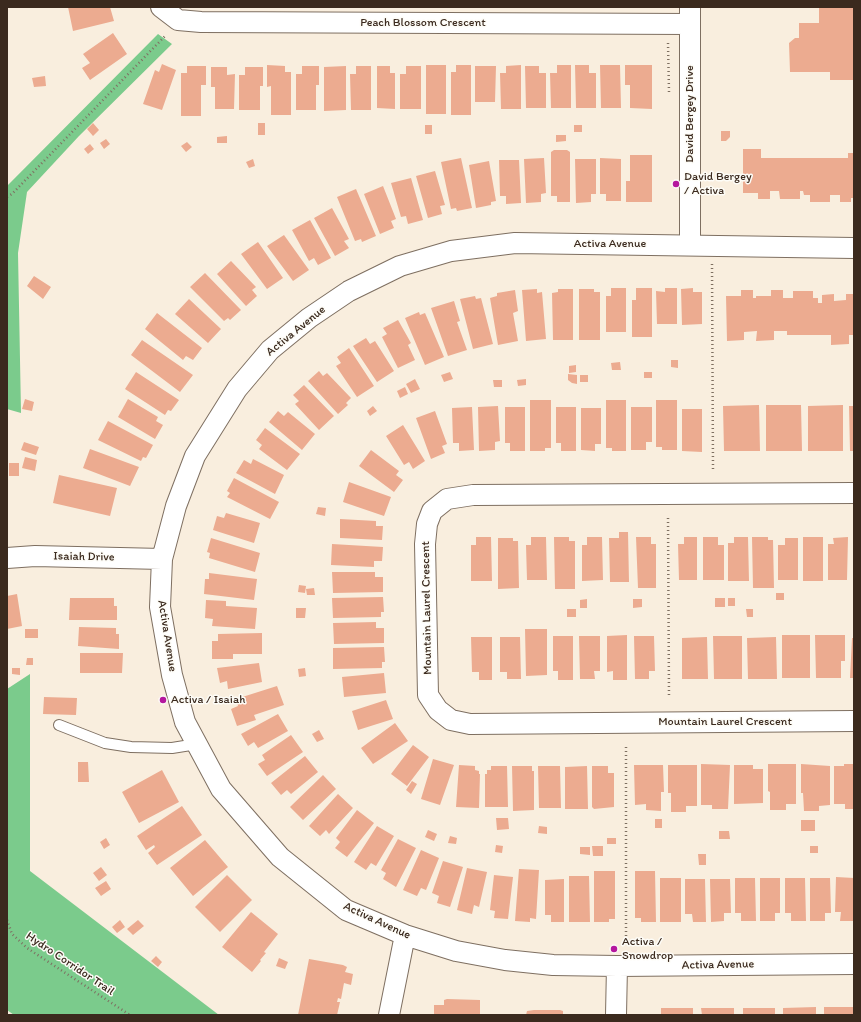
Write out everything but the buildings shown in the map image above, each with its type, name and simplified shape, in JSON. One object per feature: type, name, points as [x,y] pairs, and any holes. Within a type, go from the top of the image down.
[{"type":"street","points":[[161,7],[178,20]]},
{"type":"street","name":"Peach Blossom Crescent","points":[[178,20],[202,22],[690,15]]},
{"type":"street","name":"David Bergey Drive","points":[[690,15],[690,244]]},
{"type":"street","name":"Activa Avenue","points":[[854,248],[690,244],[515,243],[451,251],[400,266],[349,291],[309,318],[270,350],[237,389],[195,456],[176,506],[162,559],[160,607],[172,675],[185,722],[221,789],[280,857],[346,910],[405,935],[456,951],[505,960],[553,965],[617,966],[854,964]]},
{"type":"street","name":"Mountain Laurel Crescent","points":[[854,493],[473,494],[447,499],[432,511],[426,524],[425,544],[428,695],[438,710],[451,720],[470,724],[854,721]]},
{"type":"street","name":"Isaiah Drive","points":[[7,558],[35,556],[162,559]]},
{"type":"street","points":[[389,1015],[405,935]]},
{"type":"street","points":[[616,1015],[617,966]]},
{"type":"lane","points":[[59,725],[105,743],[131,747],[172,748],[197,744]]},
{"type":"path","points":[[7,198],[160,41],[178,20]]},
{"type":"path","points":[[712,258],[713,470]]},
{"type":"path","points":[[668,518],[669,698]]},
{"type":"path","points":[[626,747],[626,941]]},
{"type":"path","name":"Hydro Corridor Trail","points":[[7,920],[12,934],[27,948],[130,1015]]},
{"type":"green space","points":[[158,34],[172,44],[79,136],[27,192],[18,253],[21,413],[7,409],[7,186]]},
{"type":"green space","points":[[30,674],[30,871],[219,1015],[14,1015],[7,1010],[7,689]]},
{"type":"place","name":"David Bergey / Activa","points":[[676,184]]},
{"type":"place","name":"Activa / Isaiah","points":[[163,700]]},
{"type":"place","name":"Activa / Snowdrop","points":[[614,949]]}]
